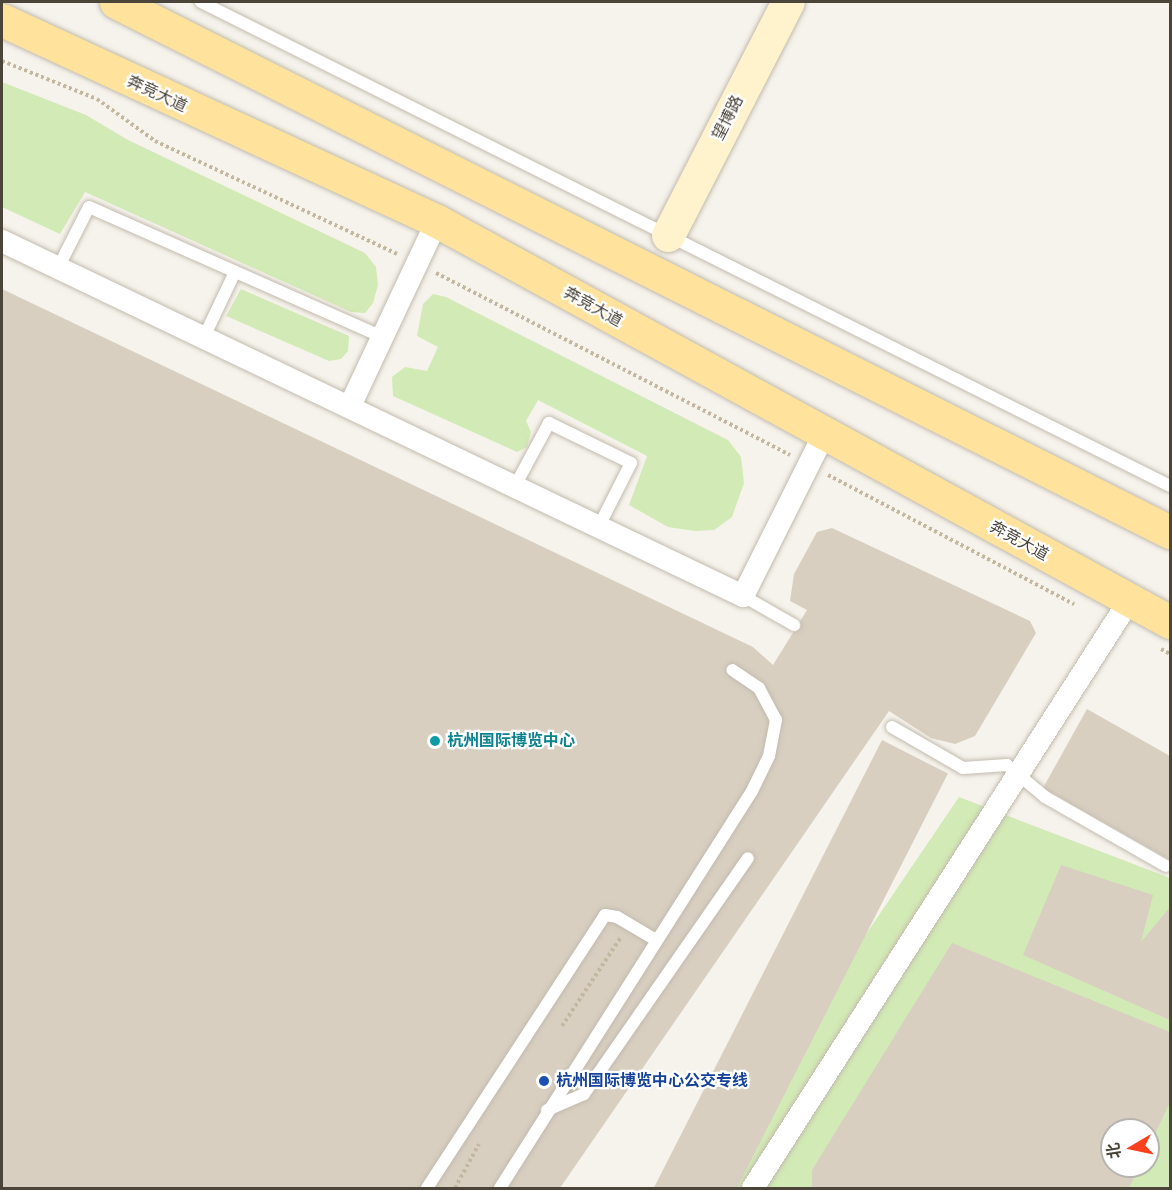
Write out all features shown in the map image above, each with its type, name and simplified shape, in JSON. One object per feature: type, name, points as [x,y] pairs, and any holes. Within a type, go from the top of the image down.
[{"type":"main road","points":[[116,2],[1170,532]]},
{"type":"main road","name":"奔竞大道","points":[[2,20],[437,221],[824,434],[1121,613],[1161,633]]},
{"type":"street","name":"望博路","points":[[668,235],[788,2]]},
{"type":"street","points":[[350,406],[437,221]]},
{"type":"street","points":[[2,241],[743,596],[824,434]]},
{"type":"street","points":[[753,1188],[1121,613]]},
{"type":"lane","points":[[201,2],[1170,486]]},
{"type":"lane","points":[[58,268],[89,207],[383,337]]},
{"type":"lane","points":[[204,337],[235,272]]},
{"type":"lane","points":[[516,486],[549,423],[630,464],[599,526]]},
{"type":"lane","points":[[743,596],[794,625]]},
{"type":"lane","points":[[500,1188],[546,1111],[752,791],[769,756],[776,720],[759,688],[732,670]]},
{"type":"lane","points":[[892,727],[963,768],[1007,765],[1017,776],[1045,797],[1166,866]]},
{"type":"lane","points":[[546,1111],[584,1094],[748,858]]},
{"type":"lane","points":[[426,1188],[605,915],[629,924],[656,940]]},
{"type":"path","points":[[2,61],[97,99],[156,141],[417,263],[809,465],[1121,613]]},
{"type":"path","points":[[1161,633],[1170,654]]},
{"type":"path","points":[[562,1026],[629,924]]},
{"type":"path","points":[[455,1188],[484,1135]]},
{"type":"green space","points":[[2,82],[86,115],[128,140],[365,253],[376,267],[378,285],[373,303],[365,313],[351,312],[85,192],[60,234],[2,207]]},
{"type":"green space","points":[[241,289],[349,336],[348,351],[341,359],[329,361],[226,316]]},
{"type":"green space","points":[[433,294],[446,297],[728,440],[741,457],[744,483],[732,517],[714,530],[695,531],[668,527],[629,505],[647,456],[538,400],[526,421],[531,432],[527,447],[517,452],[393,396],[392,377],[405,367],[427,371],[438,347],[417,336],[423,304]]},
{"type":"green space","points":[[959,797],[1170,878],[1170,1188],[694,1188]]},
{"type":"building","name":"杭州国际博览中心","points":[[2,289],[753,647],[773,665],[807,610],[790,601],[794,574],[817,532],[832,528],[1030,621],[1036,633],[975,736],[955,744],[931,738],[889,711],[560,1188],[2,1188]]},
{"type":"building","points":[[1087,709],[1170,756],[1170,860],[1043,788]]},
{"type":"building","points":[[882,740],[948,774],[737,1188],[654,1188]]},
{"type":"building","points":[[1061,865],[1153,895],[1141,942],[1170,907],[1170,1020],[1023,955]]},
{"type":"building","points":[[952,943],[1170,1032],[1170,1102],[1160,1123],[1160,1118],[1100,1118],[1100,1178],[1134,1178],[1129,1188],[812,1188],[812,1170]]},
{"type":"place","name":"杭州国际博览中心","points":[[435,741]]},
{"type":"place","name":"杭州国际博览中心公交专线","points":[[544,1081]]}]
